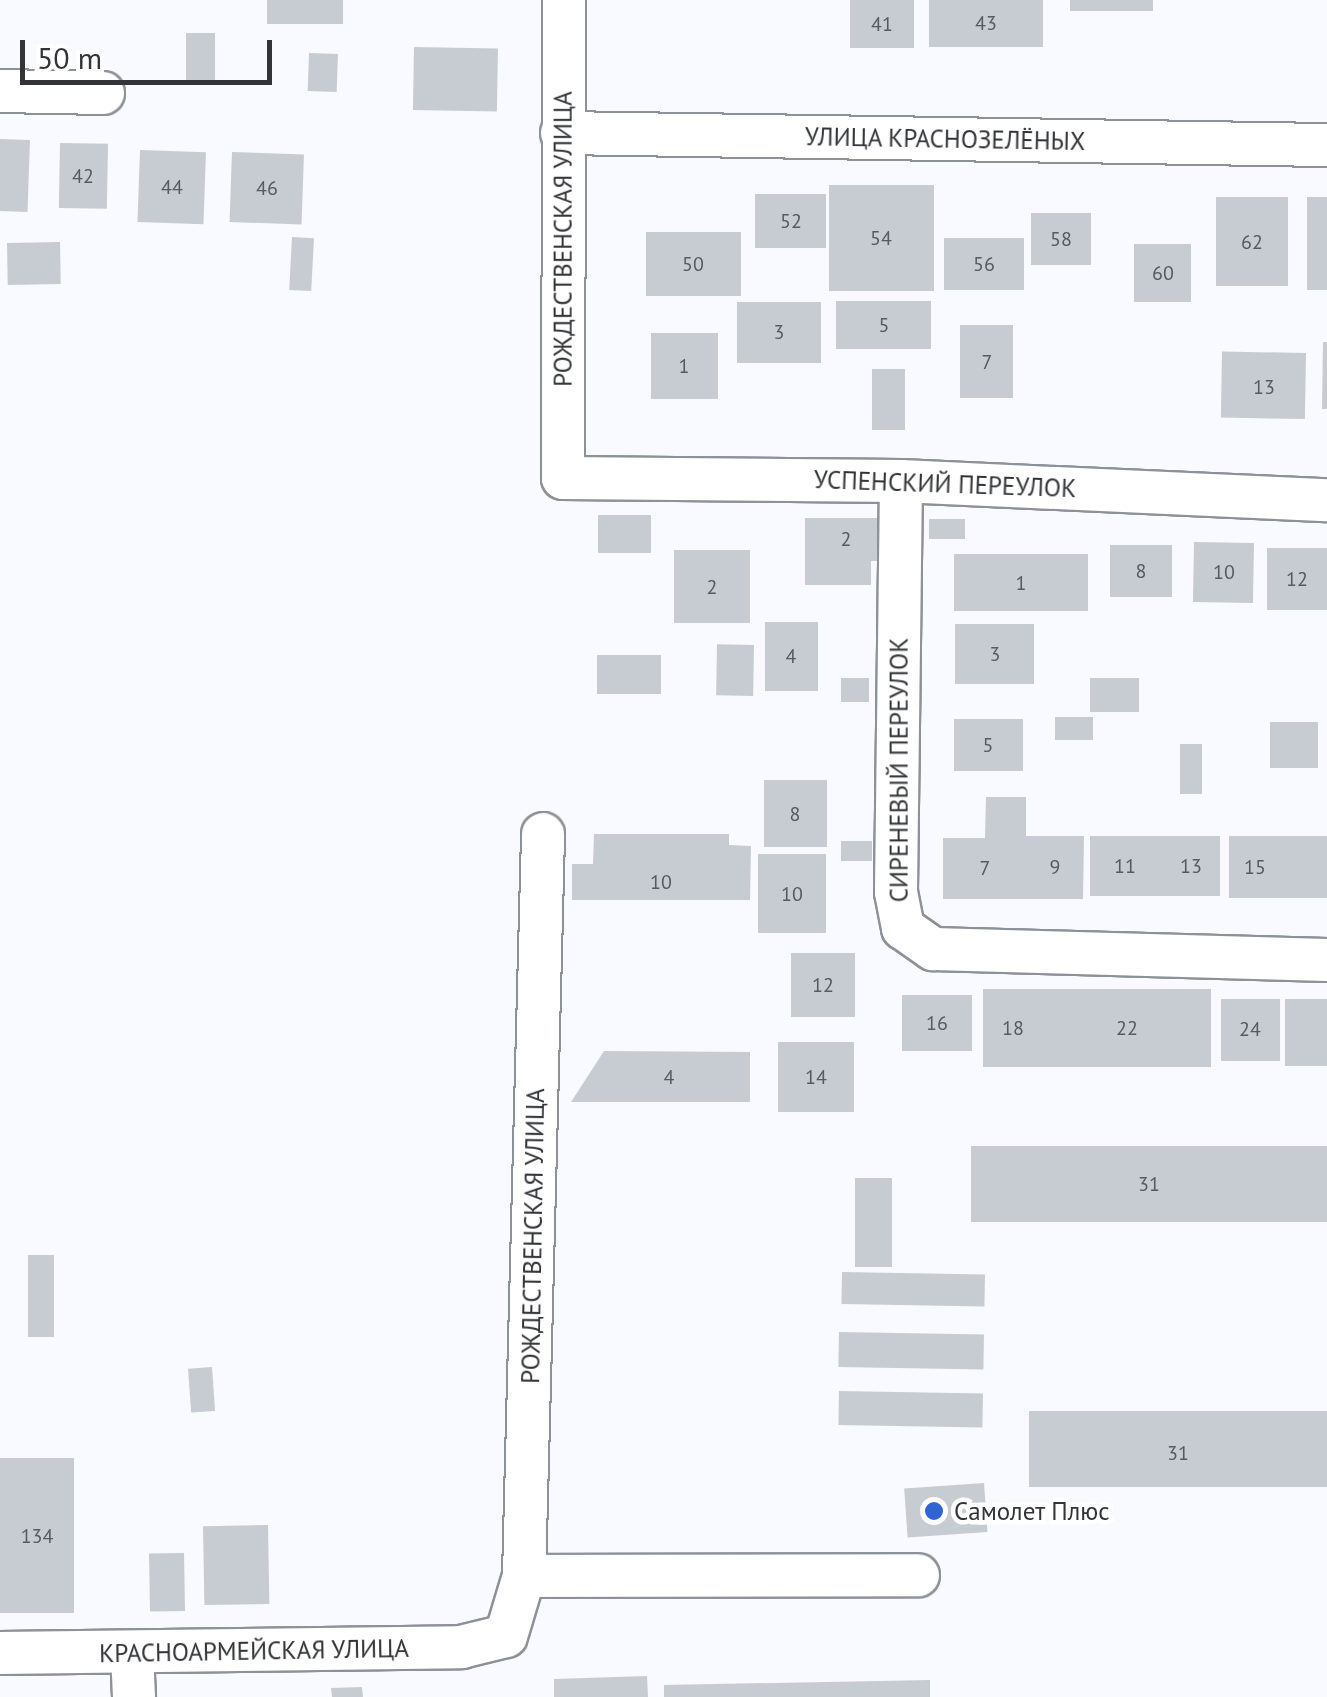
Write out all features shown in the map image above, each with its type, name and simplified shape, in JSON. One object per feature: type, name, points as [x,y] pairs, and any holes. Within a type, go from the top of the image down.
[{"type":"street","name":"РОЖДЕСТВЕНСКАЯ УЛИЦА","points":[[563,478],[564,0]]},
{"type":"street","points":[[0,92],[103,93]]},
{"type":"street","name":"УЛИЦА КРАСНОЗЕЛЁНЫХ","points":[[562,133],[1327,145]]},
{"type":"street","name":"УСПЕНСКИЙ ПЕРЕУЛОК","points":[[563,478],[901,480],[1327,500]]},
{"type":"street","name":"СИРЕНЕВЫЙ ПЕРЕУЛОК","points":[[901,480],[896,892],[902,928],[933,950],[1327,960]]},
{"type":"street","name":"РОЖДЕСТВЕНСКАЯ УЛИЦА","points":[[506,1636],[524,1576],[543,834]]},
{"type":"street","points":[[524,1576],[918,1575]]},
{"type":"street","name":"КРАСНОАРМЕЙСКАЯ УЛИЦА","points":[[0,1653],[461,1647],[506,1636]]},
{"type":"street","points":[[132,1654],[134,1697]]},
{"type":"building","points":[[267,0],[343,0],[343,24],[267,24]]},
{"type":"building","points":[[850,0],[914,0],[914,48],[850,48]]},
{"type":"building","points":[[929,0],[1043,0],[1043,47],[929,47]]},
{"type":"building","points":[[1070,0],[1153,0],[1153,11],[1070,11]]},
{"type":"building","points":[[186,33],[215,33],[215,83],[186,83]]},
{"type":"building","points":[[414,47],[498,48],[497,111],[413,110]]},
{"type":"building","points":[[309,53],[338,54],[337,92],[308,91]]},
{"type":"building","points":[[0,139],[30,140],[27,212],[0,211]]},
{"type":"building","points":[[60,143],[108,144],[107,209],[59,208]]},
{"type":"building","points":[[140,150],[206,152],[203,224],[137,222]]},
{"type":"building","points":[[232,152],[304,155],[302,224],[230,222]]},
{"type":"building","points":[[829,185],[934,185],[934,291],[829,291]]},
{"type":"building","points":[[755,194],[826,194],[826,248],[755,248]]},
{"type":"building","points":[[1216,197],[1288,197],[1288,286],[1216,286]]},
{"type":"building","points":[[1307,197],[1327,197],[1327,290],[1307,290]]},
{"type":"building","points":[[1031,213],[1091,213],[1091,265],[1031,265]]},
{"type":"building","points":[[646,232],[741,232],[741,296],[646,296]]},
{"type":"building","points":[[292,237],[314,238],[311,291],[289,290]]},
{"type":"building","points":[[944,238],[1024,238],[1024,290],[944,290]]},
{"type":"building","points":[[60,242],[61,284],[8,285],[7,243]]},
{"type":"building","points":[[1134,244],[1191,244],[1191,302],[1134,302]]},
{"type":"building","points":[[836,301],[931,301],[931,349],[836,349]]},
{"type":"building","points":[[737,302],[821,302],[821,363],[737,363]]},
{"type":"building","points":[[960,325],[1013,325],[1013,398],[960,398]]},
{"type":"building","points":[[651,333],[718,333],[718,399],[651,399]]},
{"type":"building","points":[[1323,342],[1327,342],[1327,409],[1322,409]]},
{"type":"building","points":[[1222,352],[1306,353],[1305,419],[1221,418]]},
{"type":"building","points":[[872,369],[905,369],[905,430],[872,430]]},
{"type":"building","points":[[598,515],[651,515],[651,553],[598,553]]},
{"type":"building","points":[[805,518],[887,518],[887,561],[871,561],[871,585],[805,585]]},
{"type":"building","points":[[929,519],[965,519],[965,539],[929,539]]},
{"type":"building","points":[[1194,542],[1254,543],[1253,603],[1193,602]]},
{"type":"building","points":[[1110,545],[1172,545],[1172,597],[1110,597]]},
{"type":"building","points":[[1267,548],[1327,548],[1327,610],[1267,610]]},
{"type":"building","points":[[674,550],[750,550],[750,623],[674,623]]},
{"type":"building","points":[[954,554],[1088,554],[1088,611],[954,611]]},
{"type":"building","points":[[765,622],[818,622],[818,691],[765,691]]},
{"type":"building","points":[[955,624],[1034,624],[1034,684],[955,684]]},
{"type":"building","points":[[717,644],[754,645],[753,696],[716,695]]},
{"type":"building","points":[[597,655],[661,655],[661,694],[597,694]]},
{"type":"building","points":[[841,678],[869,678],[869,702],[841,702]]},
{"type":"building","points":[[1090,678],[1139,678],[1139,712],[1090,712]]},
{"type":"building","points":[[1055,717],[1093,717],[1093,740],[1055,740]]},
{"type":"building","points":[[954,719],[1023,719],[1023,771],[954,771]]},
{"type":"building","points":[[1270,722],[1318,722],[1318,768],[1270,768]]},
{"type":"building","points":[[1180,744],[1202,744],[1202,794],[1180,794]]},
{"type":"building","points":[[764,780],[827,780],[827,847],[764,847]]},
{"type":"building","points":[[986,797],[1026,797],[1026,836],[1084,836],[1083,899],[943,899],[943,838],[985,838]]},
{"type":"building","points":[[594,834],[729,834],[729,845],[751,846],[750,900],[572,900],[572,864],[593,864]]},
{"type":"building","points":[[1090,836],[1220,836],[1220,896],[1090,896]]},
{"type":"building","points":[[1229,836],[1327,836],[1327,898],[1229,898]]},
{"type":"building","points":[[841,841],[872,841],[872,861],[841,861]]},
{"type":"building","points":[[758,854],[826,854],[826,933],[758,933]]},
{"type":"building","points":[[791,953],[855,953],[855,1017],[791,1017]]},
{"type":"building","points":[[983,989],[1211,989],[1211,1067],[983,1067]]},
{"type":"building","points":[[902,995],[972,995],[972,1051],[902,1051]]},
{"type":"building","points":[[1221,999],[1280,999],[1280,1061],[1221,1061]]},
{"type":"building","points":[[1285,999],[1327,999],[1327,1066],[1285,1066]]},
{"type":"building","points":[[778,1042],[854,1042],[854,1112],[778,1112]]},
{"type":"building","points":[[604,1051],[750,1052],[750,1102],[571,1102]]},
{"type":"building","points":[[971,1146],[1327,1146],[1327,1222],[971,1222]]},
{"type":"building","points":[[855,1178],[892,1178],[892,1267],[855,1267]]},
{"type":"building","points":[[28,1255],[54,1255],[54,1337],[28,1337]]},
{"type":"building","points":[[842,1272],[985,1274],[984,1306],[841,1304]]},
{"type":"building","points":[[839,1332],[984,1335],[983,1370],[838,1367]]},
{"type":"building","points":[[212,1367],[215,1411],[191,1413],[188,1369]]},
{"type":"building","points":[[839,1391],[983,1394],[982,1428],[838,1425]]},
{"type":"building","points":[[1029,1411],[1327,1411],[1327,1487],[1029,1487]]},
{"type":"building","points":[[0,1458],[74,1458],[74,1613],[0,1613]]},
{"type":"building","points":[[984,1483],[987,1532],[908,1537],[904,1489]]},
{"type":"building","points":[[268,1525],[269,1604],[204,1605],[203,1526]]},
{"type":"building","points":[[184,1553],[185,1611],[150,1612],[149,1554]]},
{"type":"building","points":[[647,1676],[648,1697],[554,1697],[554,1679]]},
{"type":"building","points":[[930,1680],[930,1697],[664,1697],[664,1685]]},
{"type":"building","points":[[362,1687],[363,1697],[332,1697],[331,1688]]},
{"type":"place","name":"Самолет Плюс","points":[[934,1511]]}]
